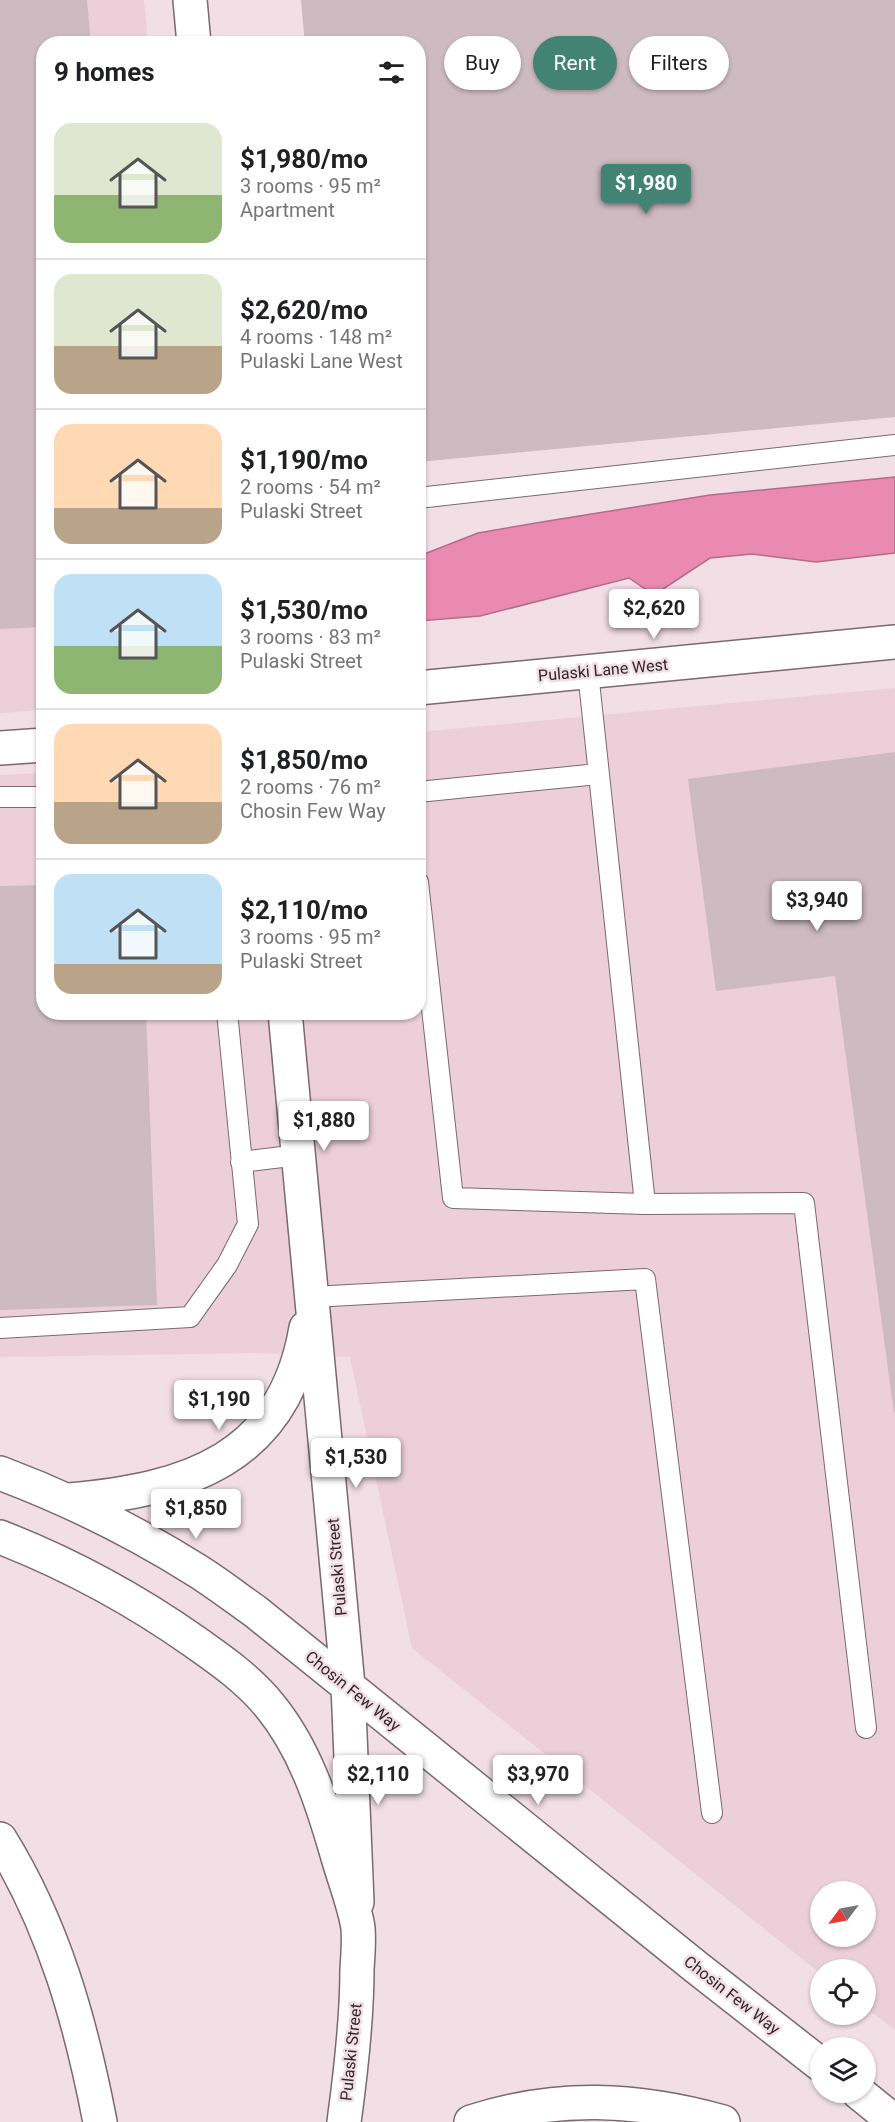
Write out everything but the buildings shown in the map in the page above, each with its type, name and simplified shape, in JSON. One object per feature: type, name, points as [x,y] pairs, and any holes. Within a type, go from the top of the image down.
[{"type":"main road","points":[[190,0],[193,36]]},
{"type":"main road","name":"Pulaski Lane West","points":[[426,687],[895,642]]},
{"type":"main road","points":[[0,748],[36,746]]},
{"type":"main road","name":"Pulaski Street","points":[[286,1020],[348,1686],[358,1928],[357,1992],[352,2062],[344,2122]]},
{"type":"main road","points":[[69,1500],[116,1496],[149,1489],[221,1461],[248,1443],[272,1416],[289,1388],[302,1353],[312,1297]]},
{"type":"main road","name":"Chosin Few Way","points":[[0,1473],[69,1500],[133,1533],[198,1571],[256,1612],[810,2056]]},
{"type":"main road","points":[[0,1537],[55,1559],[105,1585],[165,1621],[245,1680],[270,1707],[290,1735],[310,1774],[325,1812],[358,1928]]},
{"type":"main road","points":[[0,1839],[38,1909],[63,1971],[83,2041],[100,2122]]},
{"type":"main road","points":[[471,2122],[540,2105],[591,2101],[639,2104],[684,2111],[723,2122]]},
{"type":"main road","points":[[872,2103],[895,2122]]},
{"type":"lane","points":[[426,497],[895,445]]},
{"type":"lane","points":[[588,672],[645,1204]]},
{"type":"lane","points":[[426,791],[598,774]]},
{"type":"lane","points":[[0,797],[36,797]]},
{"type":"lane","points":[[426,954],[453,1198],[645,1204],[804,1203],[866,1728]]},
{"type":"lane","points":[[0,1328],[190,1317],[227,1265],[248,1224],[228,1020]]},
{"type":"lane","points":[[241,1162],[298,1155]]},
{"type":"lane","points":[[312,1297],[645,1279],[712,1813]]},
{"type":"shaded area","points":[[0,0],[144,0],[147,36],[36,36],[36,710],[0,713]]},
{"type":"shaded area","points":[[895,477],[895,553],[816,562],[752,554],[710,558],[654,595],[629,578],[480,616],[426,620],[426,553],[478,533],[710,495]]},
{"type":"shaded area","points":[[895,688],[895,2030],[876,2016],[876,1959],[810,1959],[810,1965],[412,1648],[350,1357],[261,1353],[0,1357],[0,775],[36,773],[36,1020],[426,1020],[426,731]]}]
